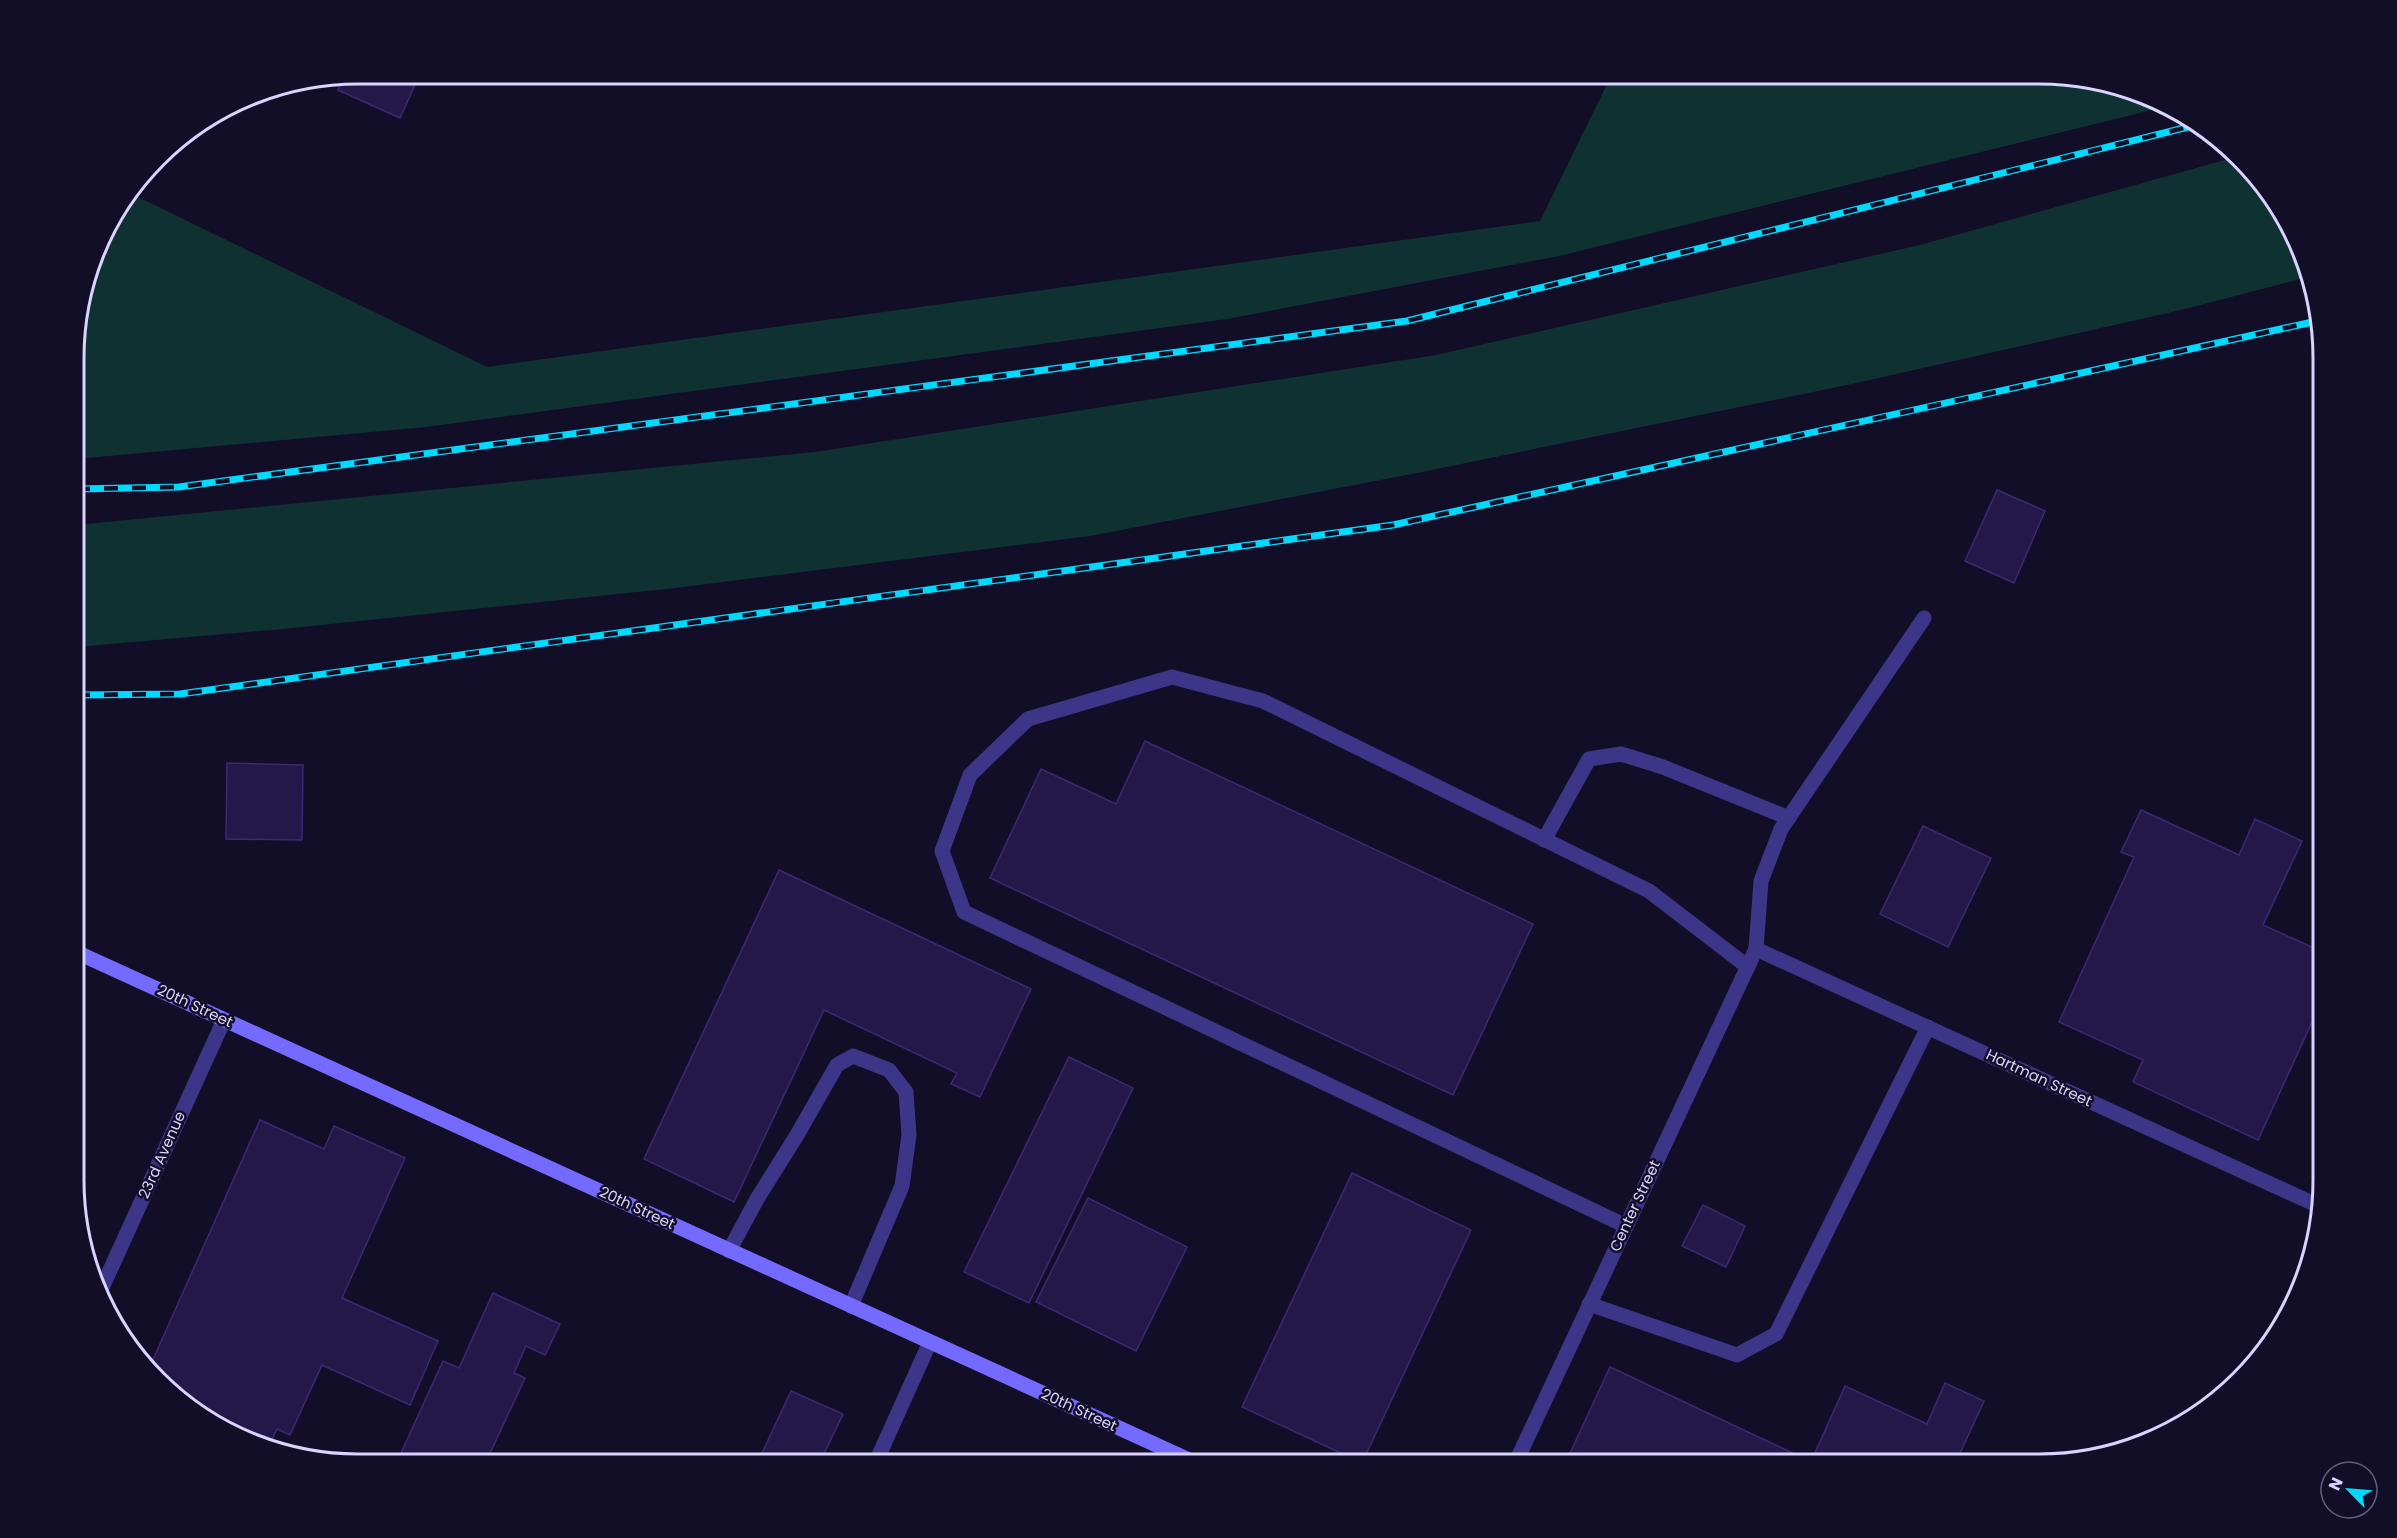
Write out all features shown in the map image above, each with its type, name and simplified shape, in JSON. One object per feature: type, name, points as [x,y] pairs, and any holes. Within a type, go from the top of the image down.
[{"type":"street","name":"Center Street","points":[[1520,1454],[1756,949],[1761,881],[1781,829],[1924,618]]},
{"type":"street","points":[[1626,1226],[964,912],[942,851],[970,775],[1028,719],[1172,677],[1263,701],[1649,891],[1748,967]]},
{"type":"street","points":[[1545,840],[1588,759],[1621,754],[1663,767],[1789,818]]},
{"type":"street","name":"Hartman Street","points":[[1756,949],[2312,1203]]},
{"type":"street","name":"20th Street","points":[[84,956],[1176,1454]]},
{"type":"street","name":"23rd Avenue","points":[[104,1283],[224,1020]]},
{"type":"street","points":[[1589,1304],[1737,1355],[1776,1334],[1929,1027]]},
{"type":"street","points":[[729,1251],[756,1199],[797,1135],[837,1065],[853,1056],[889,1070],[906,1092],[909,1135],[902,1186],[852,1306]]},
{"type":"street","points":[[879,1454],[930,1342]]},
{"type":"green space","points":[[1607,84],[2039,84],[2092,89],[2110,93],[2154,109],[1559,256],[1227,319],[426,427],[84,458],[84,358],[89,305],[93,287],[112,237],[137,196],[487,367],[1540,221]]},
{"type":"green space","points":[[2228,159],[2267,206],[2285,237],[2301,279],[2181,310],[1852,384],[1417,473],[1090,536],[675,588],[283,629],[84,646],[84,524],[815,452],[1436,355],[1920,245]]},
{"type":"building","points":[[415,84],[400,118],[338,90],[340,85]]},
{"type":"building","points":[[1997,490],[2045,511],[2014,583],[1965,561]]},
{"type":"building","points":[[1145,741],[1533,924],[1453,1095],[990,878],[1041,769],[1116,804]]},
{"type":"building","points":[[227,763],[303,765],[302,840],[226,839]]},
{"type":"building","points":[[2141,810],[2239,855],[2255,819],[2302,841],[2263,925],[2313,948],[2313,1020],[2258,1140],[2133,1082],[2143,1060],[2059,1022],[2134,857],[2121,852]]},
{"type":"building","points":[[1923,826],[1991,858],[1948,947],[1880,914]]},
{"type":"building","points":[[779,870],[1031,989],[980,1097],[951,1084],[957,1073],[824,1010],[734,1202],[644,1159]]},
{"type":"building","points":[[1069,1057],[1133,1088],[1029,1303],[964,1272]]},
{"type":"building","points":[[260,1120],[324,1149],[334,1126],[405,1158],[342,1298],[438,1341],[410,1405],[322,1365],[290,1435],[277,1429],[272,1440],[237,1426],[206,1408],[177,1386],[152,1361]]},
{"type":"building","points":[[1352,1173],[1471,1230],[1366,1454],[1343,1454],[1242,1407]]},
{"type":"building","points":[[1088,1198],[1187,1247],[1136,1351],[1036,1302]]},
{"type":"building","points":[[1703,1205],[1745,1226],[1726,1267],[1682,1246]]},
{"type":"building","points":[[493,1293],[560,1324],[545,1355],[526,1346],[514,1373],[525,1378],[490,1454],[401,1454],[443,1361],[459,1368]]},
{"type":"building","points":[[1610,1367],[1795,1454],[1570,1454]]},
{"type":"building","points":[[1945,1383],[1984,1401],[1960,1454],[1814,1454],[1845,1386],[1927,1424]]},
{"type":"building","points":[[791,1391],[843,1414],[824,1454],[762,1454]]},
{"type":"railway","points":[[84,489],[179,487],[1407,321],[2187,127]]},
{"type":"railway","points":[[84,695],[180,694],[1393,525],[2311,322]]}]
